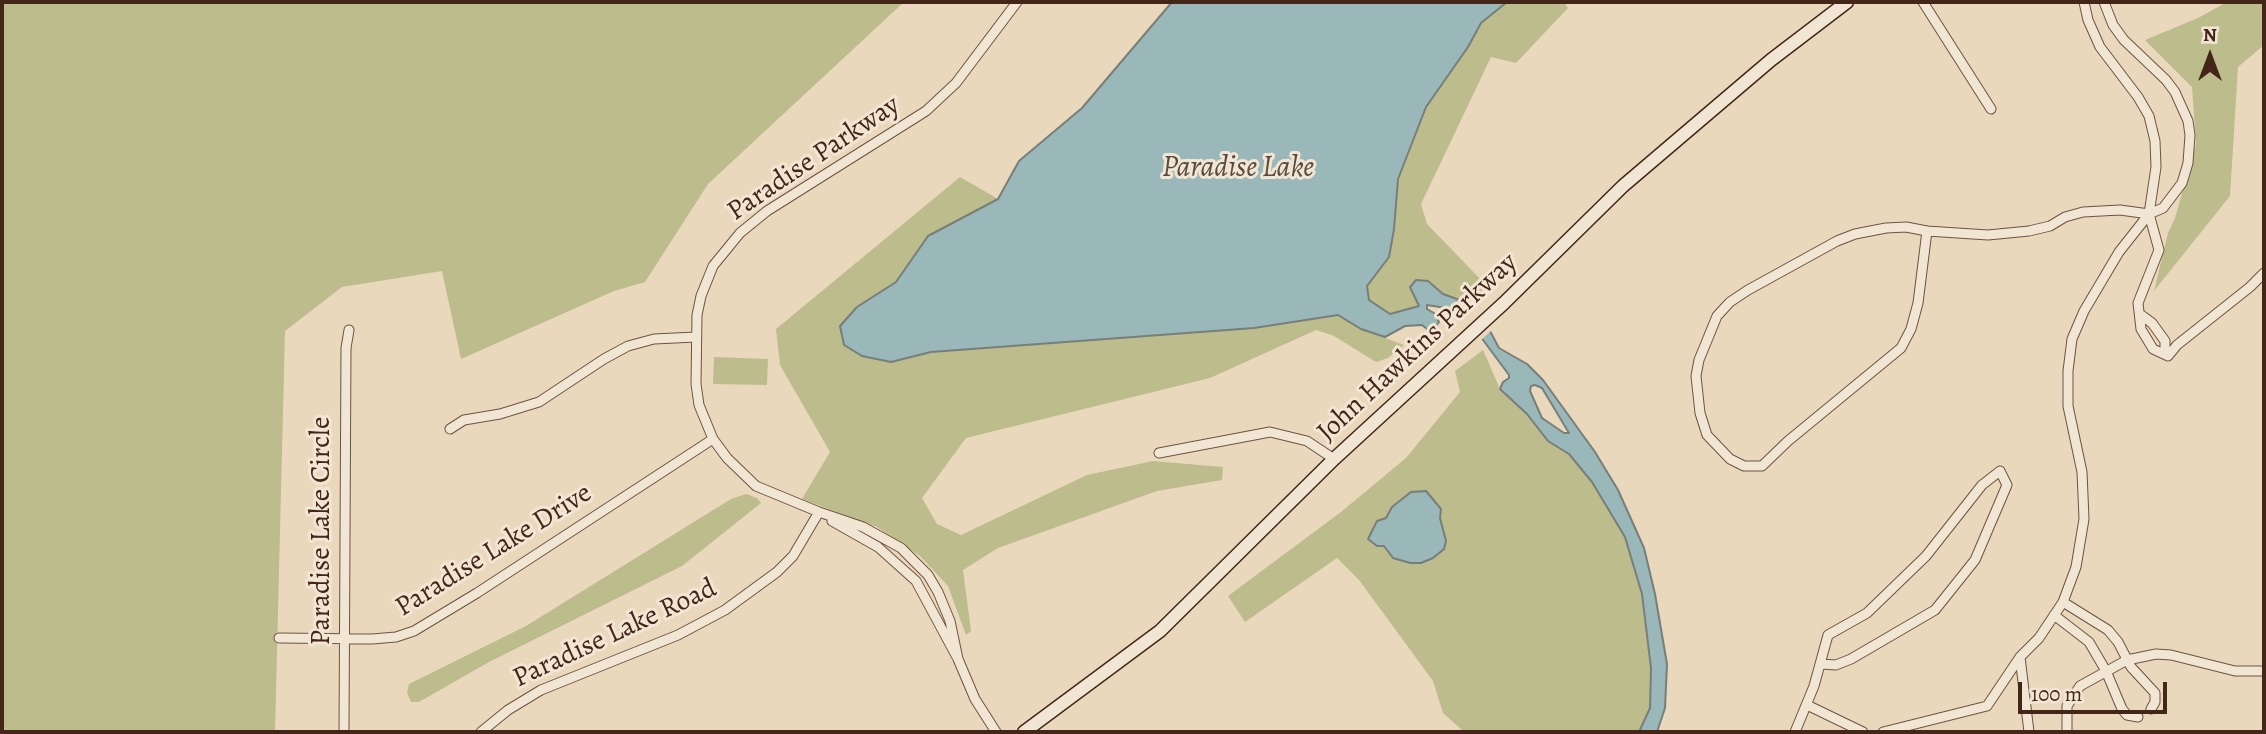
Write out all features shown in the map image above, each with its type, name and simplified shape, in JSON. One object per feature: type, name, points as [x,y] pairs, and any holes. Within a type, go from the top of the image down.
[{"type":"main road","name":"John Hawkins Parkway","points":[[1024,732],[1160,631],[1334,459],[1504,303],[1623,186],[1771,60],[1847,2]]},
{"type":"street","name":"Paradise Parkway","points":[[996,732],[975,699],[958,659],[950,621],[938,592],[915,561],[883,536],[756,486],[713,439],[699,405],[696,337],[701,296],[713,266],[740,233],[767,211],[926,111],[956,82],[1017,2]]},
{"type":"street","points":[[1923,2],[1991,109]]},
{"type":"street","points":[[2084,2],[2088,20],[2100,47],[2144,106],[2155,141],[2156,167],[2150,214],[2159,250],[2138,303],[2141,315],[2152,323],[2165,341],[2165,353],[2168,356],[2177,345],[2264,273]]},
{"type":"street","points":[[1883,732],[1908,729],[1987,706],[2020,657],[2039,638],[2063,602],[2076,566],[2084,519],[2082,472],[2068,406],[2072,339],[2084,311],[2119,252],[2150,214],[2163,208],[2182,183],[2189,156],[2188,121],[2175,92],[2124,40],[2113,25],[2104,2]]},
{"type":"street","points":[[1927,231],[1918,303],[1912,329],[1901,348],[1788,441],[1762,466],[1744,466],[1718,449],[1707,435],[1700,413],[1696,376],[1699,360],[1717,316],[1730,302],[1826,247],[1855,234],[1886,228],[1906,227],[1988,236],[2050,226],[2065,217],[2083,212],[2120,210],[2150,214]]},
{"type":"street","name":"Paradise Lake Circle","points":[[344,732],[346,348],[349,330]]},
{"type":"street","points":[[450,429],[464,420],[539,402],[628,346],[654,339],[696,337]]},
{"type":"street","points":[[1159,453],[1269,432],[1307,441],[1334,459]]},
{"type":"street","name":"Paradise Lake Drive","points":[[279,638],[344,640],[396,637],[423,626],[713,439]]},
{"type":"street","points":[[1795,732],[1821,664],[1828,635],[1867,612],[1926,556],[1982,485],[2000,471],[2007,485],[1975,560],[1936,610],[1851,659],[1836,665],[1821,664]]},
{"type":"street","name":"Paradise Lake Road","points":[[481,732],[508,710],[541,690],[678,635],[725,610],[777,572],[793,556],[819,512]]},
{"type":"street","points":[[2063,602],[2108,630],[2118,642],[2127,660],[2155,693],[2155,702],[2151,709]]},
{"type":"street","points":[[2054,615],[2089,642],[2106,671],[2122,709],[2127,715],[2138,717]]},
{"type":"street","points":[[2067,732],[2067,706],[2080,686],[2127,660],[2155,654],[2171,655],[2235,671],[2264,671]]},
{"type":"street","points":[[2020,657],[2028,731]]},
{"type":"street","points":[[1807,705],[1863,732]]},
{"type":"shaded area","points":[[2,2],[904,2],[708,184],[645,282],[614,291],[461,359],[442,271],[342,287],[285,331],[275,732],[2,732]]},
{"type":"shaded area","points":[[1507,2],[1564,2],[1568,8],[1516,63],[1491,57],[1421,204],[1427,224],[1487,286],[1468,303],[1443,294],[1428,281],[1415,299],[1419,305],[1390,314],[1369,300],[1367,286],[1389,257],[1398,180],[1407,153],[1426,106],[1468,47],[1481,23]]},
{"type":"shaded area","points":[[2227,2],[2264,2],[2264,45],[2238,67],[2230,196],[2154,291],[2168,233],[2175,218],[2196,144],[2192,87],[2145,40],[2198,18]]},
{"type":"shaded area","points":[[960,177],[998,199],[928,236],[896,282],[857,307],[891,362],[931,352],[1254,328],[1338,315],[1361,329],[1404,345],[1388,358],[1376,362],[1334,336],[1316,330],[1210,378],[966,438],[922,498],[937,524],[961,535],[1087,475],[1153,461],[1223,467],[1222,480],[1157,491],[998,548],[963,570],[971,631],[966,635],[948,586],[920,556],[877,527],[802,499],[830,452],[780,365],[776,329]]},
{"type":"shaded area","points":[[1483,350],[1500,389],[1527,414],[1548,441],[1569,454],[1592,482],[1625,537],[1642,594],[1651,668],[1650,708],[1639,732],[1462,732],[1443,713],[1433,681],[1359,580],[1337,558],[1245,622],[1228,596],[1341,512],[1406,458],[1460,392],[1455,371]]},
{"type":"shaded area","points":[[714,357],[768,359],[767,385],[713,384]]},
{"type":"shaded area","points":[[746,494],[757,498],[761,503],[682,566],[489,662],[419,702],[411,702],[407,693],[409,684],[526,626],[731,499]]},
{"type":"water","name":"Paradise Lake","points":[[1172,2],[1507,2],[1481,23],[1468,47],[1426,107],[1398,179],[1389,257],[1367,286],[1369,300],[1390,314],[1419,306],[1410,287],[1416,280],[1428,281],[1443,294],[1468,303],[1481,314],[1499,348],[1527,364],[1543,380],[1595,452],[1618,490],[1644,548],[1655,594],[1667,664],[1665,708],[1657,732],[1639,732],[1650,708],[1651,668],[1642,594],[1625,537],[1592,482],[1569,454],[1548,441],[1527,414],[1500,389],[1509,375],[1458,310],[1427,305],[1427,309],[1434,313],[1439,322],[1435,327],[1427,329],[1422,325],[1405,326],[1385,337],[1361,329],[1338,315],[1254,328],[931,352],[891,362],[862,356],[844,345],[840,326],[857,307],[896,282],[928,236],[998,199],[1019,161],[1082,108]],"holes":[[[1531,386],[1542,388],[1569,433],[1564,433],[1542,418],[1530,391]]]},
{"type":"water","points":[[1426,491],[1441,509],[1440,518],[1446,541],[1444,549],[1421,563],[1410,563],[1393,558],[1384,546],[1377,546],[1368,539],[1377,521],[1386,518],[1392,507],[1411,492]]},
{"type":"pier","points":[[1474,304],[1484,312],[1493,329],[1479,342],[1461,316]]}]
